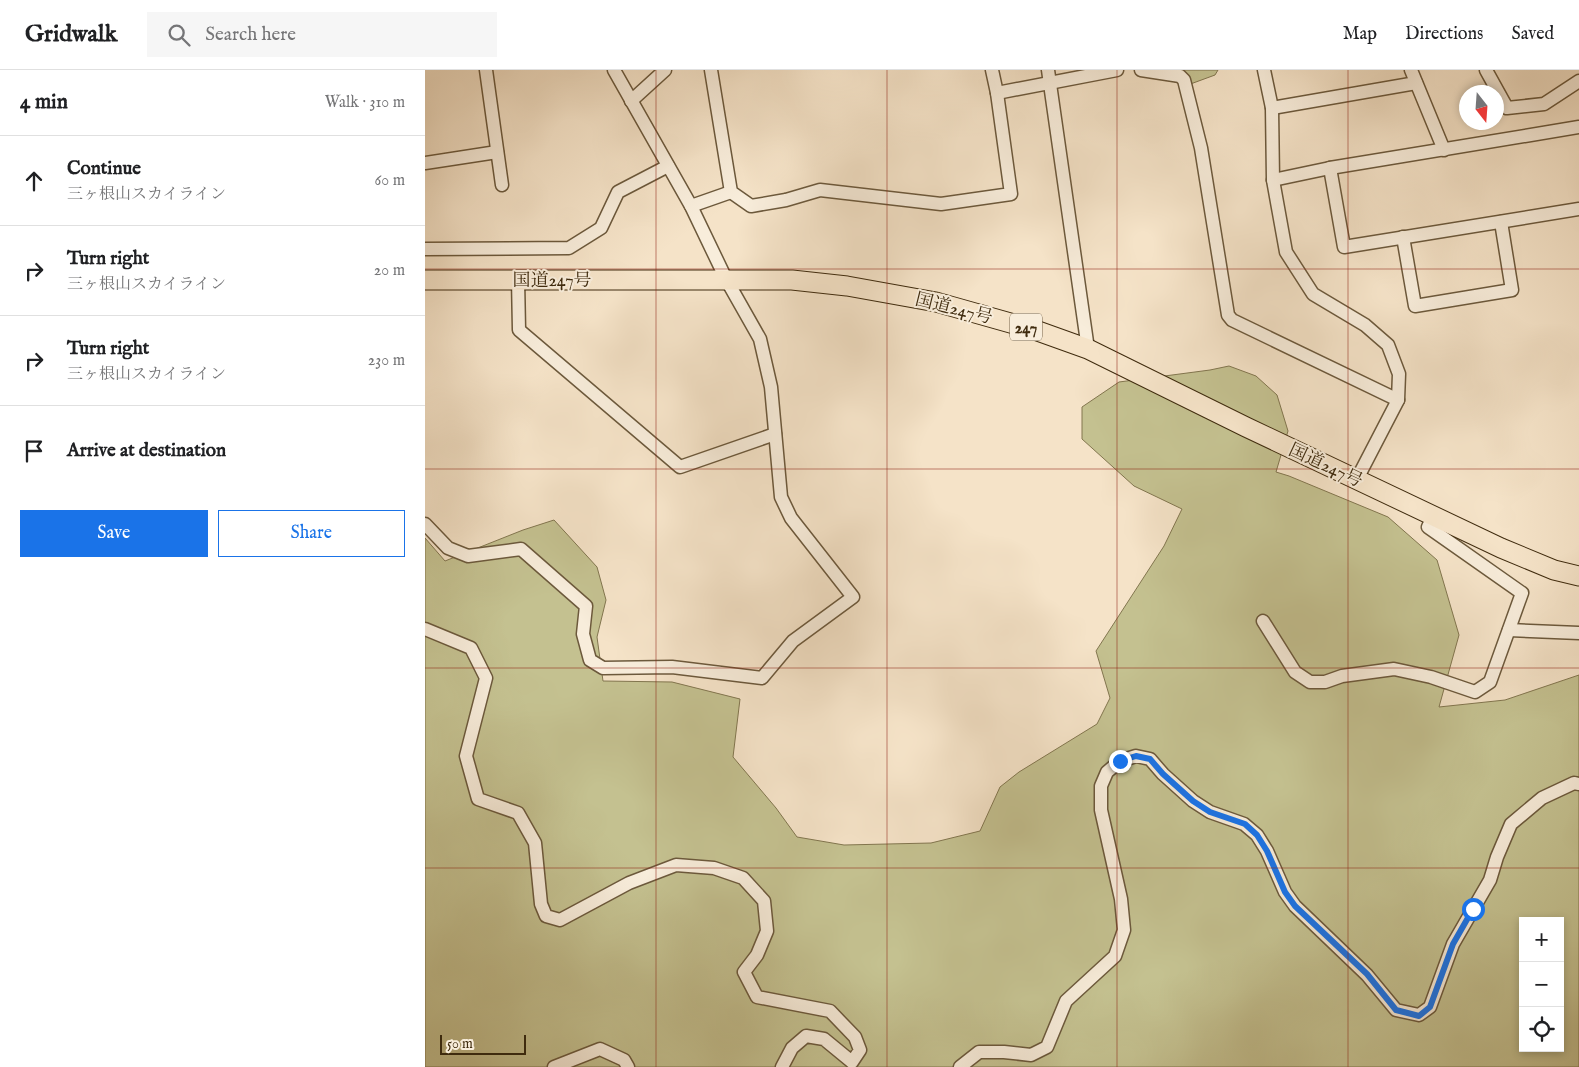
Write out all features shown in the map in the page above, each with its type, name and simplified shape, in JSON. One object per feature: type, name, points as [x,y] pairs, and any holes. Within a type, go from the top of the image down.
[{"type":"highway","name":"国道247号","points":[[425,280],[792,280],[847,286],[936,302],[1035,330],[1088,349],[1246,427],[1501,548],[1545,566],[1579,576]]},
{"type":"street","points":[[486,70],[502,185]]},
{"type":"street","points":[[425,524],[448,548],[468,556],[521,549],[586,606],[583,634],[590,660],[603,668],[672,667],[762,678],[793,641],[853,597],[791,518],[781,497],[771,387],[760,339],[726,279],[691,206],[614,70]]},
{"type":"street","points":[[631,101],[665,70]]},
{"type":"street","points":[[711,70],[731,192],[751,206],[785,200],[820,190],[941,204],[1011,194],[992,70]]},
{"type":"street","points":[[1048,70],[1088,349]]},
{"type":"street","points":[[997,93],[1117,70]]},
{"type":"street","points":[[1141,70],[1180,76],[1184,80],[1201,148],[1228,315],[1232,320],[1398,400]]},
{"type":"street","points":[[1264,70],[1272,108],[1273,180],[1286,252],[1313,294],[1365,325],[1388,344],[1399,374],[1398,400],[1357,479]]},
{"type":"street","points":[[1411,70],[1444,150]]},
{"type":"street","points":[[1491,72],[1507,108],[1544,104],[1579,82]]},
{"type":"street","points":[[1272,108],[1416,83]]},
{"type":"street","points":[[1273,180],[1330,168],[1579,127]]},
{"type":"street","points":[[425,163],[497,152]]},
{"type":"street","points":[[425,249],[569,248],[601,228],[619,192],[668,166]]},
{"type":"street","points":[[1330,168],[1344,247],[1579,209]]},
{"type":"street","points":[[691,206],[731,192]]},
{"type":"street","points":[[1403,237],[1415,306],[1513,290],[1501,222]]},
{"type":"street","points":[[518,280],[519,330],[680,467],[775,434]]},
{"type":"street","points":[[1263,621],[1295,672],[1310,682],[1325,682],[1341,676],[1394,669],[1475,692],[1490,682],[1522,593],[1429,527],[1433,516]]},
{"type":"street","points":[[425,629],[471,648],[486,678],[466,756],[478,799],[518,813],[535,843],[541,904],[546,916],[559,920],[629,883],[676,865],[714,868],[743,878],[764,901],[767,932],[757,955],[744,972],[757,997],[830,1010],[855,1037],[860,1050],[852,1062],[824,1038],[806,1036],[792,1048],[782,1067]]},
{"type":"street","points":[[1509,630],[1579,633]]},
{"type":"street","points":[[960,1067],[979,1052],[1031,1055],[1047,1047],[1067,1001],[1115,956],[1124,930],[1121,899],[1101,810],[1101,786],[1107,772],[1120,761],[1136,756],[1150,759],[1163,774],[1193,801],[1210,812],[1245,824],[1257,835],[1267,851],[1285,892],[1295,906],[1367,974],[1396,1010],[1419,1016],[1430,1007],[1453,944],[1490,880],[1497,857],[1511,824],[1542,798],[1575,783],[1579,784]]},
{"type":"street","points":[[554,1067],[599,1049],[624,1060],[628,1067]]},
{"type":"shaded area","points":[[1145,70],[1218,70],[1215,75],[1185,86]]},
{"type":"shaded area","points":[[1229,366],[1256,376],[1277,395],[1288,431],[1276,472],[1388,517],[1437,560],[1459,635],[1439,707],[1505,700],[1579,675],[1579,1067],[425,1067],[425,538],[445,561],[523,530],[554,520],[597,567],[606,600],[597,637],[603,681],[672,682],[740,699],[733,757],[776,808],[797,837],[844,845],[931,843],[980,831],[1000,787],[1019,772],[1097,724],[1110,698],[1096,651],[1164,546],[1182,509],[1134,486],[1082,439],[1082,407],[1119,382]]},
{"type":"route","points":[[1120,761],[1136,756],[1150,759],[1163,774],[1193,801],[1210,812],[1245,824],[1257,835],[1267,851],[1285,892],[1295,906],[1367,974],[1396,1010],[1419,1016],[1430,1007],[1453,944],[1473,909]]}]
